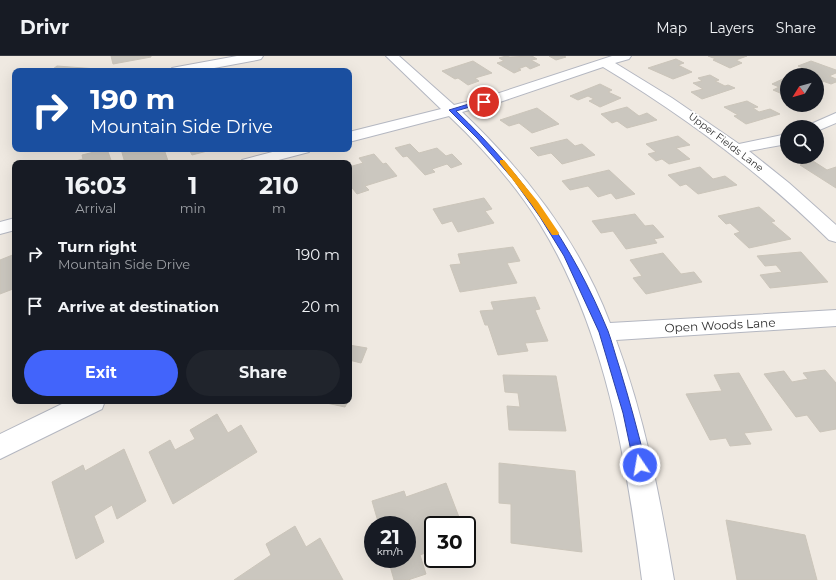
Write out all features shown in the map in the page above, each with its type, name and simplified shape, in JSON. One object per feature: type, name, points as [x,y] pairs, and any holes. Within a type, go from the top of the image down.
[{"type":"street","points":[[193,68],[257,56]]},
{"type":"street","points":[[392,56],[452,110],[497,156],[535,203],[568,255],[604,332],[629,413],[650,522],[658,580]]},
{"type":"street","points":[[352,136],[495,99],[625,56]]},
{"type":"street","name":"Upper Fields Lane","points":[[605,63],[662,97],[737,149],[794,196],[836,236]]},
{"type":"street","points":[[824,123],[836,117]]},
{"type":"street","points":[[737,149],[780,140]]},
{"type":"street","points":[[260,160],[291,152]]},
{"type":"street","points":[[0,228],[12,225]]},
{"type":"street","name":"Open Woods Lane","points":[[604,332],[836,318]]},
{"type":"street","points":[[0,448],[87,404]]},
{"type":"building","points":[[111,56],[151,56],[151,57],[113,64]]},
{"type":"building","points":[[506,56],[532,56],[537,59],[531,60],[540,65],[530,69],[526,66],[518,69],[521,70],[514,73],[497,63],[504,61],[499,58]]},
{"type":"building","points":[[549,56],[563,56],[566,57],[556,60]]},
{"type":"building","points":[[708,56],[747,56],[736,60],[742,63],[730,68]]},
{"type":"building","points":[[676,59],[684,63],[678,65],[692,72],[673,79],[648,68]]},
{"type":"building","points":[[473,61],[492,73],[475,78],[479,81],[468,85],[458,78],[455,79],[442,71]]},
{"type":"building","points":[[811,61],[836,70],[836,73],[829,76],[836,79],[836,82],[831,84],[824,82],[824,68],[803,68],[798,66]]},
{"type":"building","points":[[57,66],[84,68],[54,68]]},
{"type":"building","points":[[710,75],[719,80],[715,81],[725,86],[728,85],[735,88],[702,99],[691,92],[703,89],[693,83],[702,81],[698,78]]},
{"type":"building","points":[[780,80],[780,93],[773,90],[779,87],[772,84]]},
{"type":"building","points":[[600,84],[612,90],[608,92],[621,98],[600,107],[589,101],[594,99],[588,96],[578,100],[570,96]]},
{"type":"building","points":[[747,101],[758,107],[753,108],[759,112],[770,109],[780,114],[746,124],[734,116],[738,115],[724,107]]},
{"type":"building","points":[[627,107],[639,116],[647,113],[657,120],[627,128],[617,121],[612,123],[601,114]]},
{"type":"building","points":[[537,108],[559,124],[532,133],[519,123],[509,126],[500,120]]},
{"type":"building","points":[[678,136],[690,145],[676,148],[690,159],[669,164],[662,159],[656,161],[648,154],[656,152],[646,144]]},
{"type":"building","points":[[567,139],[575,146],[582,144],[595,155],[562,164],[551,153],[538,156],[530,148]]},
{"type":"building","points":[[410,144],[419,153],[437,148],[446,156],[452,154],[462,164],[451,168],[447,164],[432,169],[435,172],[425,175],[407,156],[403,157],[395,148]]},
{"type":"building","points":[[94,152],[108,152],[111,160],[79,160],[83,159],[82,155]]},
{"type":"building","points":[[122,152],[165,152],[168,160],[124,160]]},
{"type":"building","points":[[190,152],[204,152],[192,155]]},
{"type":"building","points":[[374,154],[383,164],[386,163],[397,176],[365,186],[369,190],[357,194],[352,188],[352,166],[363,163],[359,158]]},
{"type":"building","points":[[818,164],[827,170],[836,167],[836,188],[800,165]]},
{"type":"building","points":[[700,167],[713,179],[725,176],[737,185],[698,194],[686,184],[680,186],[668,175]]},
{"type":"building","points":[[609,170],[635,194],[616,199],[611,193],[598,197],[588,186],[570,190],[562,181]]},
{"type":"building","points":[[484,198],[492,209],[485,211],[494,223],[458,232],[452,221],[442,224],[433,209]]},
{"type":"building","points":[[759,207],[775,221],[771,222],[791,239],[749,248],[734,234],[740,232],[730,223],[726,224],[718,216]]},
{"type":"building","points":[[635,214],[645,226],[653,225],[664,237],[654,239],[657,243],[626,249],[613,231],[601,233],[592,221]]},
{"type":"building","points":[[513,247],[520,261],[507,263],[517,283],[460,292],[450,265],[461,264],[458,254]]},
{"type":"building","points":[[801,252],[828,282],[770,288],[760,275],[782,272],[776,265],[765,266],[757,256]]},
{"type":"building","points":[[663,253],[681,274],[694,272],[702,282],[646,294],[633,278],[642,276],[630,260]]},
{"type":"building","points":[[12,255],[12,289],[0,294],[0,260]]},
{"type":"building","points":[[535,297],[540,309],[535,310],[548,341],[525,343],[528,351],[498,355],[488,325],[485,325],[480,311],[494,310],[491,302]]},
{"type":"building","points":[[352,346],[367,348],[361,363],[352,361]]},
{"type":"building","points":[[825,370],[836,383],[836,429],[820,432],[807,415],[796,417],[764,374],[784,371],[792,382],[808,379],[803,373]]},
{"type":"building","points":[[739,373],[772,430],[744,433],[751,444],[730,446],[726,438],[710,440],[686,394],[722,391],[714,375]]},
{"type":"building","points":[[503,375],[556,376],[566,431],[509,430],[507,406],[520,407],[518,393],[505,392]]},
{"type":"building","points":[[331,404],[346,404],[345,407]]},
{"type":"building","points":[[217,414],[228,433],[241,425],[257,452],[173,504],[149,452],[170,440],[175,450],[195,439],[190,430]]},
{"type":"building","points":[[124,449],[146,501],[117,519],[112,505],[94,516],[104,542],[76,559],[52,482],[83,465],[85,471]]},
{"type":"building","points":[[499,463],[575,471],[582,552],[511,543],[511,504],[499,503]]},
{"type":"building","points":[[446,483],[459,516],[424,516],[424,553],[420,555],[426,574],[408,580],[394,580],[391,568],[416,568],[416,516],[376,516],[372,501],[404,491],[406,497]]},
{"type":"building","points":[[726,520],[805,535],[817,580],[737,580]]},
{"type":"building","points":[[295,526],[306,547],[320,538],[343,580],[234,580],[271,555],[266,544]]},
{"type":"slow traffic","points":[[502,162],[535,203],[555,233]]},
{"type":"route","points":[[484,102],[452,110],[480,137],[516,178],[552,228],[568,255],[604,332],[629,413],[640,465]]}]
